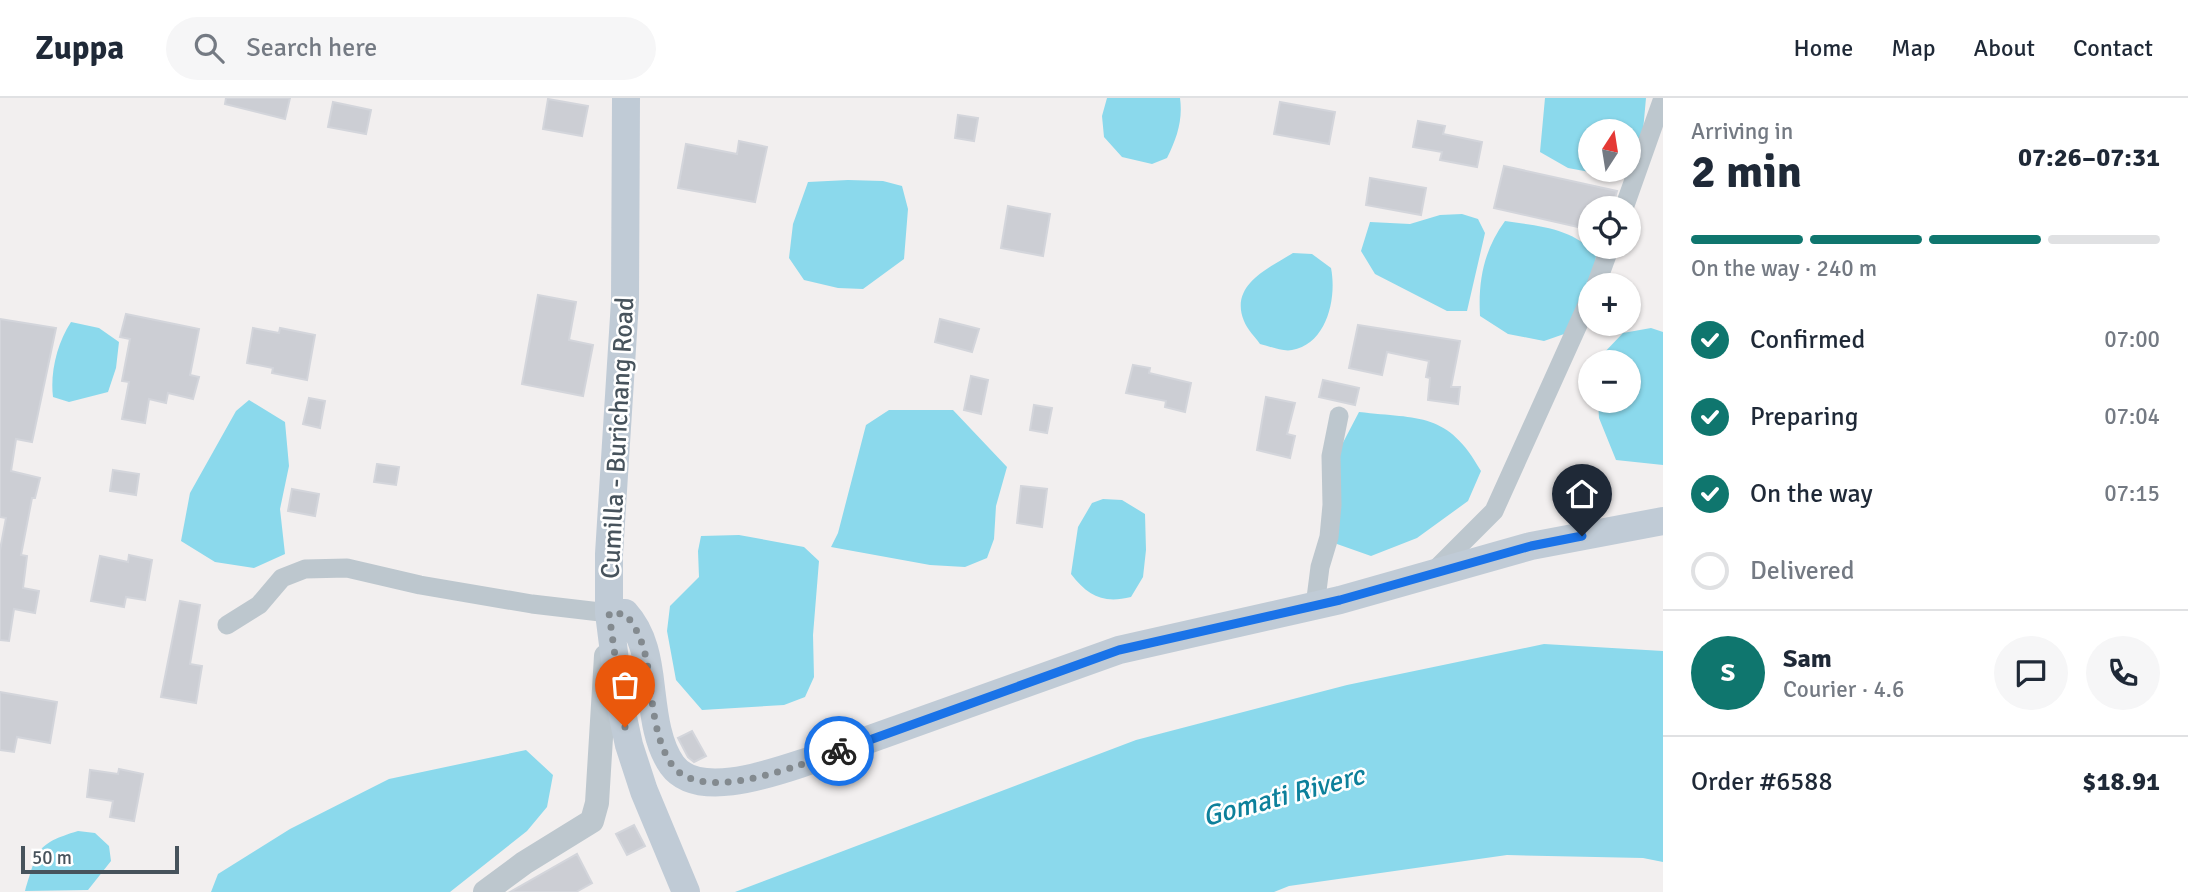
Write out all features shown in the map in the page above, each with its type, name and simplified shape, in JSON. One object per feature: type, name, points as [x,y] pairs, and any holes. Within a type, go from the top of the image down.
[{"type":"main road","name":"Cumilla - Burichang Road","points":[[626,98],[625,301],[608,554],[609,613],[621,708],[629,745],[644,791],[686,892]]},
{"type":"main road","points":[[609,613],[625,614],[634,623],[643,645],[658,733],[673,765],[696,782],[715,782],[759,777],[809,761],[1119,650],[1315,606],[1531,546],[1663,521]]},
{"type":"street","points":[[1628,196],[1663,98]]},
{"type":"street","points":[[1433,572],[1494,511],[1578,325]]},
{"type":"street","points":[[1315,606],[1320,567],[1329,537],[1332,505],[1331,456],[1339,416]]},
{"type":"street","points":[[227,625],[259,605],[282,578],[305,569],[347,568],[433,587],[532,604],[609,613],[597,803],[592,821],[524,863],[485,892]]},
{"type":"water","points":[[1107,98],[1180,98],[1178,129],[1167,158],[1152,164],[1122,157],[1104,137],[1102,116]]},
{"type":"water","points":[[1545,98],[1646,98],[1642,133],[1642,119],[1578,119],[1578,170],[1568,168],[1540,152]]},
{"type":"water","points":[[883,181],[902,186],[908,209],[904,259],[863,289],[838,288],[804,280],[789,258],[793,224],[808,182]]},
{"type":"water","points":[[1462,214],[1478,219],[1485,233],[1467,311],[1447,311],[1375,274],[1361,251],[1370,222],[1410,224],[1440,215]]},
{"type":"water","points":[[1505,221],[1555,230],[1578,240],[1578,259],[1596,259],[1594,273],[1578,273],[1578,310],[1567,333],[1544,341],[1508,334],[1480,316],[1484,266]]},
{"type":"water","points":[[1293,253],[1312,254],[1331,268],[1331,306],[1314,339],[1304,346],[1284,350],[1260,344],[1245,324],[1241,308],[1242,297],[1254,279]]},
{"type":"water","points":[[71,322],[99,328],[119,342],[116,368],[108,392],[69,402],[53,397],[53,378],[58,349]]},
{"type":"water","points":[[1651,328],[1663,332],[1663,465],[1616,460],[1599,418],[1599,413],[1641,413],[1641,350],[1607,350],[1620,336],[1641,336],[1641,330]]},
{"type":"water","points":[[249,400],[285,422],[289,466],[280,509],[285,554],[254,568],[215,562],[181,541],[190,493],[236,411]]},
{"type":"water","points":[[889,410],[953,410],[1007,467],[996,506],[994,539],[987,558],[965,567],[930,565],[831,547],[838,533],[866,425]]},
{"type":"water","points":[[1359,412],[1416,418],[1444,428],[1457,438],[1481,471],[1468,501],[1417,538],[1371,556],[1337,544],[1336,456]]},
{"type":"water","points":[[1103,499],[1122,500],[1145,514],[1146,550],[1143,577],[1131,597],[1104,599],[1090,593],[1071,574],[1078,527],[1092,503]]},
{"type":"water","points":[[739,535],[804,547],[819,561],[813,635],[814,677],[805,697],[784,705],[702,710],[676,680],[667,631],[670,606],[699,577],[698,551],[701,536]]},
{"type":"water","name":"Gomati Riverc","points":[[1544,644],[1663,651],[1663,862],[1643,858],[1507,855],[1289,886],[1274,892],[735,892],[1136,740],[1347,685]]},
{"type":"water","points":[[526,750],[553,775],[547,807],[527,831],[450,892],[211,892],[218,874],[290,829],[389,779]]},
{"type":"water","points":[[78,831],[95,833],[109,846],[111,861],[88,890],[25,891],[40,850],[53,840]]},
{"type":"building","points":[[226,98],[290,98],[285,119],[225,104]]},
{"type":"building","points":[[548,99],[588,106],[582,136],[543,129]]},
{"type":"building","points":[[333,102],[371,110],[366,134],[328,127]]},
{"type":"building","points":[[1280,102],[1335,112],[1329,144],[1274,134]]},
{"type":"building","points":[[958,115],[978,118],[974,141],[955,138]]},
{"type":"building","points":[[1418,121],[1445,126],[1443,134],[1482,142],[1477,167],[1440,160],[1442,152],[1413,147]]},
{"type":"building","points":[[739,141],[767,147],[755,202],[678,188],[686,144],[737,154]]},
{"type":"building","points":[[1504,166],[1617,191],[1616,196],[1578,196],[1578,227],[1494,208]]},
{"type":"building","points":[[1370,178],[1426,188],[1421,215],[1366,205]]},
{"type":"building","points":[[1008,206],[1050,214],[1043,256],[1001,248]]},
{"type":"building","points":[[538,295],[576,302],[569,340],[593,345],[583,396],[522,384]]},
{"type":"building","points":[[126,314],[199,329],[190,375],[199,377],[193,399],[168,393],[166,403],[149,399],[145,423],[122,419],[129,382],[122,381],[130,339],[120,337]]},
{"type":"building","points":[[0,319],[56,328],[32,442],[16,439],[11,471],[40,478],[35,498],[32,498],[21,555],[27,556],[23,588],[39,591],[35,613],[14,609],[9,641],[0,640],[0,550],[6,518],[0,517]]},
{"type":"building","points":[[940,319],[979,329],[972,352],[935,342]]},
{"type":"building","points":[[1358,325],[1460,341],[1451,387],[1460,387],[1458,404],[1428,400],[1430,378],[1426,377],[1429,361],[1387,352],[1382,375],[1349,368]]},
{"type":"building","points":[[253,328],[279,333],[280,328],[315,335],[307,380],[272,373],[273,368],[247,363]]},
{"type":"building","points":[[1133,365],[1150,368],[1149,373],[1191,383],[1185,412],[1165,407],[1166,401],[1126,393]]},
{"type":"building","points":[[971,376],[988,380],[981,414],[964,410]]},
{"type":"building","points":[[1323,380],[1359,388],[1355,405],[1319,397]]},
{"type":"building","points":[[1266,397],[1295,403],[1287,434],[1295,436],[1290,458],[1257,450]]},
{"type":"building","points":[[309,398],[325,401],[320,428],[303,424]]},
{"type":"building","points":[[1034,405],[1052,408],[1047,433],[1030,430]]},
{"type":"building","points":[[377,464],[399,467],[396,485],[374,482]]},
{"type":"building","points":[[113,470],[139,474],[136,495],[110,491]]},
{"type":"building","points":[[1021,486],[1047,489],[1042,527],[1017,523]]},
{"type":"building","points":[[292,489],[319,494],[315,516],[288,511]]},
{"type":"building","points":[[129,555],[152,560],[145,600],[126,597],[124,607],[91,601],[100,556],[128,562]]},
{"type":"building","points":[[180,601],[200,605],[190,664],[202,666],[196,703],[161,697]]},
{"type":"building","points":[[0,692],[57,702],[50,743],[17,737],[14,752],[0,750]]},
{"type":"building","points":[[692,731],[706,756],[694,762],[688,757],[678,738]]},
{"type":"building","points":[[119,769],[143,774],[134,821],[110,817],[113,801],[87,797],[90,770],[118,774]]},
{"type":"building","points":[[634,825],[645,846],[627,855],[616,834]]},
{"type":"building","points":[[577,854],[592,883],[576,892],[510,892]]},
{"type":"way so far","points":[[625,727],[609,613],[625,614],[634,623],[648,662],[658,733],[673,765],[682,774],[696,782],[706,783],[759,777],[839,751]]},
{"type":"route","points":[[839,751],[1119,650],[1340,600],[1531,546],[1582,536]]}]
